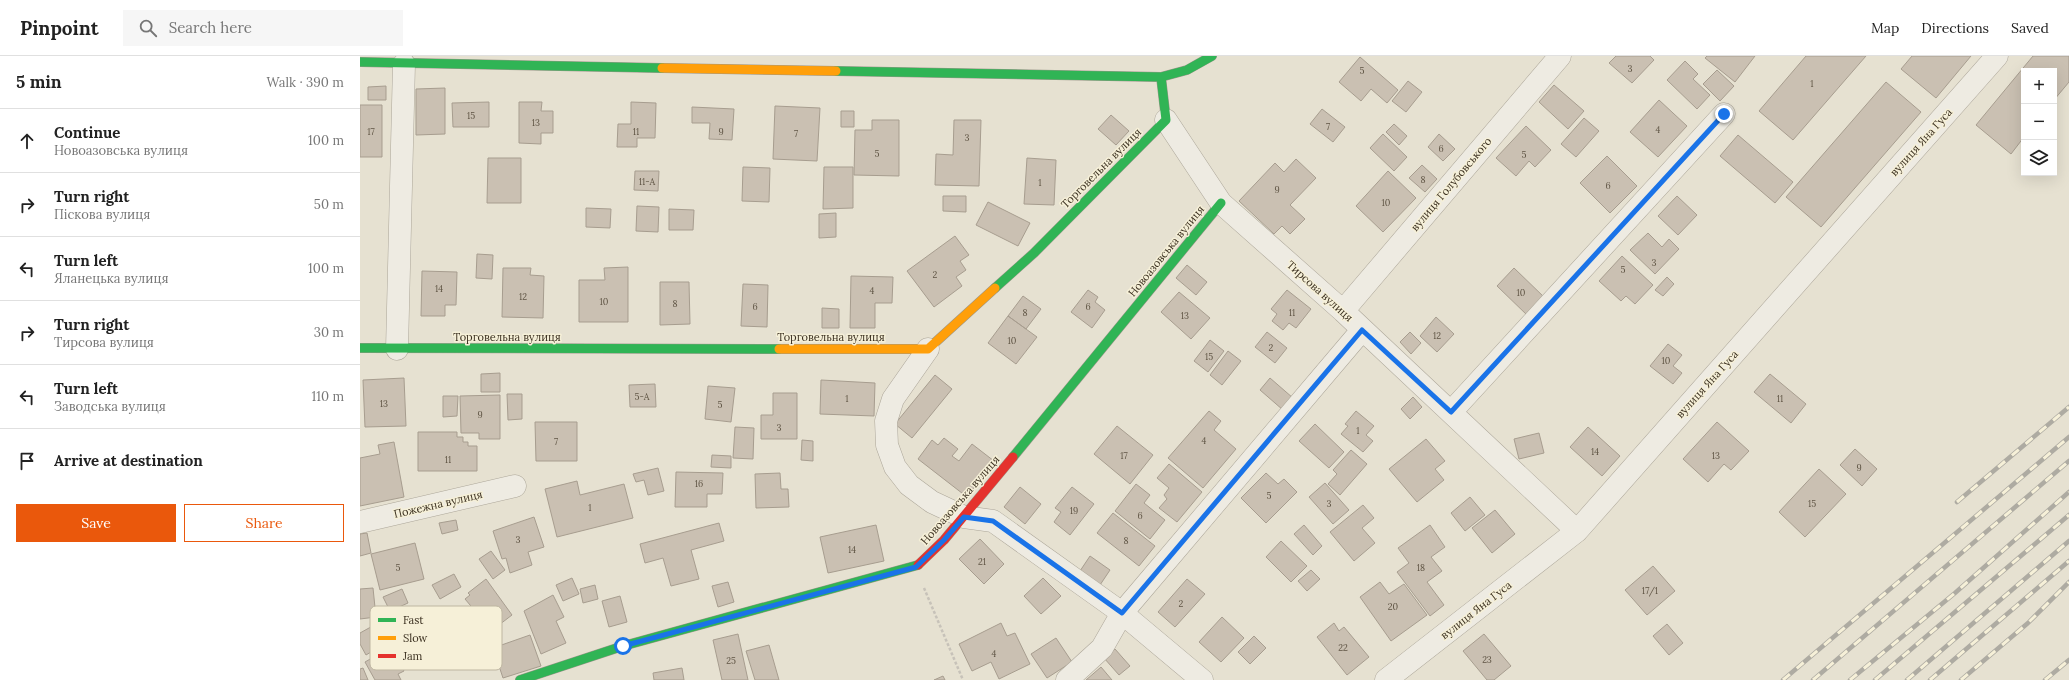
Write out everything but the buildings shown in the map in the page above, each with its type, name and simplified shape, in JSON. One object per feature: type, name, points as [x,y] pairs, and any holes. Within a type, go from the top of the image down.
[{"type":"street","points":[[360,62],[1161,77],[1188,70],[1212,56]]},
{"type":"street","name":"вулиця Голубовського","points":[[1343,311],[1560,56]]},
{"type":"street","name":"вулиця Яна Гуса","points":[[1386,680],[1577,531],[1997,56]]},
{"type":"street","points":[[398,349],[404,64]]},
{"type":"street","points":[[1161,77],[1166,120]]},
{"type":"street","points":[[1451,412],[1724,114]]},
{"type":"street","name":"Тирсова вулиця","points":[[1166,120],[1221,203],[1343,311],[1577,531]]},
{"type":"street","name":"Торговельна вулиця","points":[[360,348],[928,349],[1034,253],[1166,120]]},
{"type":"street","name":"Новоазовська вулиця","points":[[520,680],[623,646],[916,567],[944,540],[964,517],[1221,203]]},
{"type":"street","points":[[1067,680],[1102,648],[1122,613],[1362,330]]},
{"type":"street","points":[[928,349],[893,399],[886,421],[887,445],[895,467],[909,485],[932,502],[964,517],[993,521],[1122,613],[1202,680]]},
{"type":"street","name":"Пожежна вулиця","points":[[360,522],[515,486]]},
{"type":"path","points":[[916,567],[963,680]]},
{"type":"railway","points":[[1957,502],[2069,407]]},
{"type":"railway","points":[[1783,680],[2069,437]]},
{"type":"railway","points":[[1813,680],[2069,461]]},
{"type":"railway","points":[[1850,680],[1955,593],[2069,492]]},
{"type":"railway","points":[[1875,680],[2069,515]]},
{"type":"railway","points":[[1907,680],[2069,541]]},
{"type":"railway","points":[[1930,680],[2069,561]]},
{"type":"railway","points":[[1961,680],[2028,623],[2069,582]]},
{"type":"railway","points":[[2045,680],[2069,660]]},
{"type":"traffic: fast","points":[[836,71],[1161,77],[1187,70],[1212,56]]},
{"type":"traffic: fast","points":[[360,62],[662,68]]},
{"type":"traffic: fast","points":[[995,288],[1034,253],[1166,120],[1161,77]]},
{"type":"traffic: fast","points":[[1013,457],[1221,203]]},
{"type":"traffic: fast","points":[[360,348],[779,349]]},
{"type":"traffic: fast","points":[[520,680],[623,646],[918,565]]},
{"type":"traffic: slow","points":[[662,68],[836,71]]},
{"type":"traffic: slow","points":[[779,349],[928,349],[995,288]]},
{"type":"traffic: jam","points":[[918,565],[944,540],[1013,457]]},
{"type":"route","points":[[623,646],[916,567],[944,540],[964,517],[993,521],[1122,613],[1362,330],[1451,412],[1724,114]]}]
